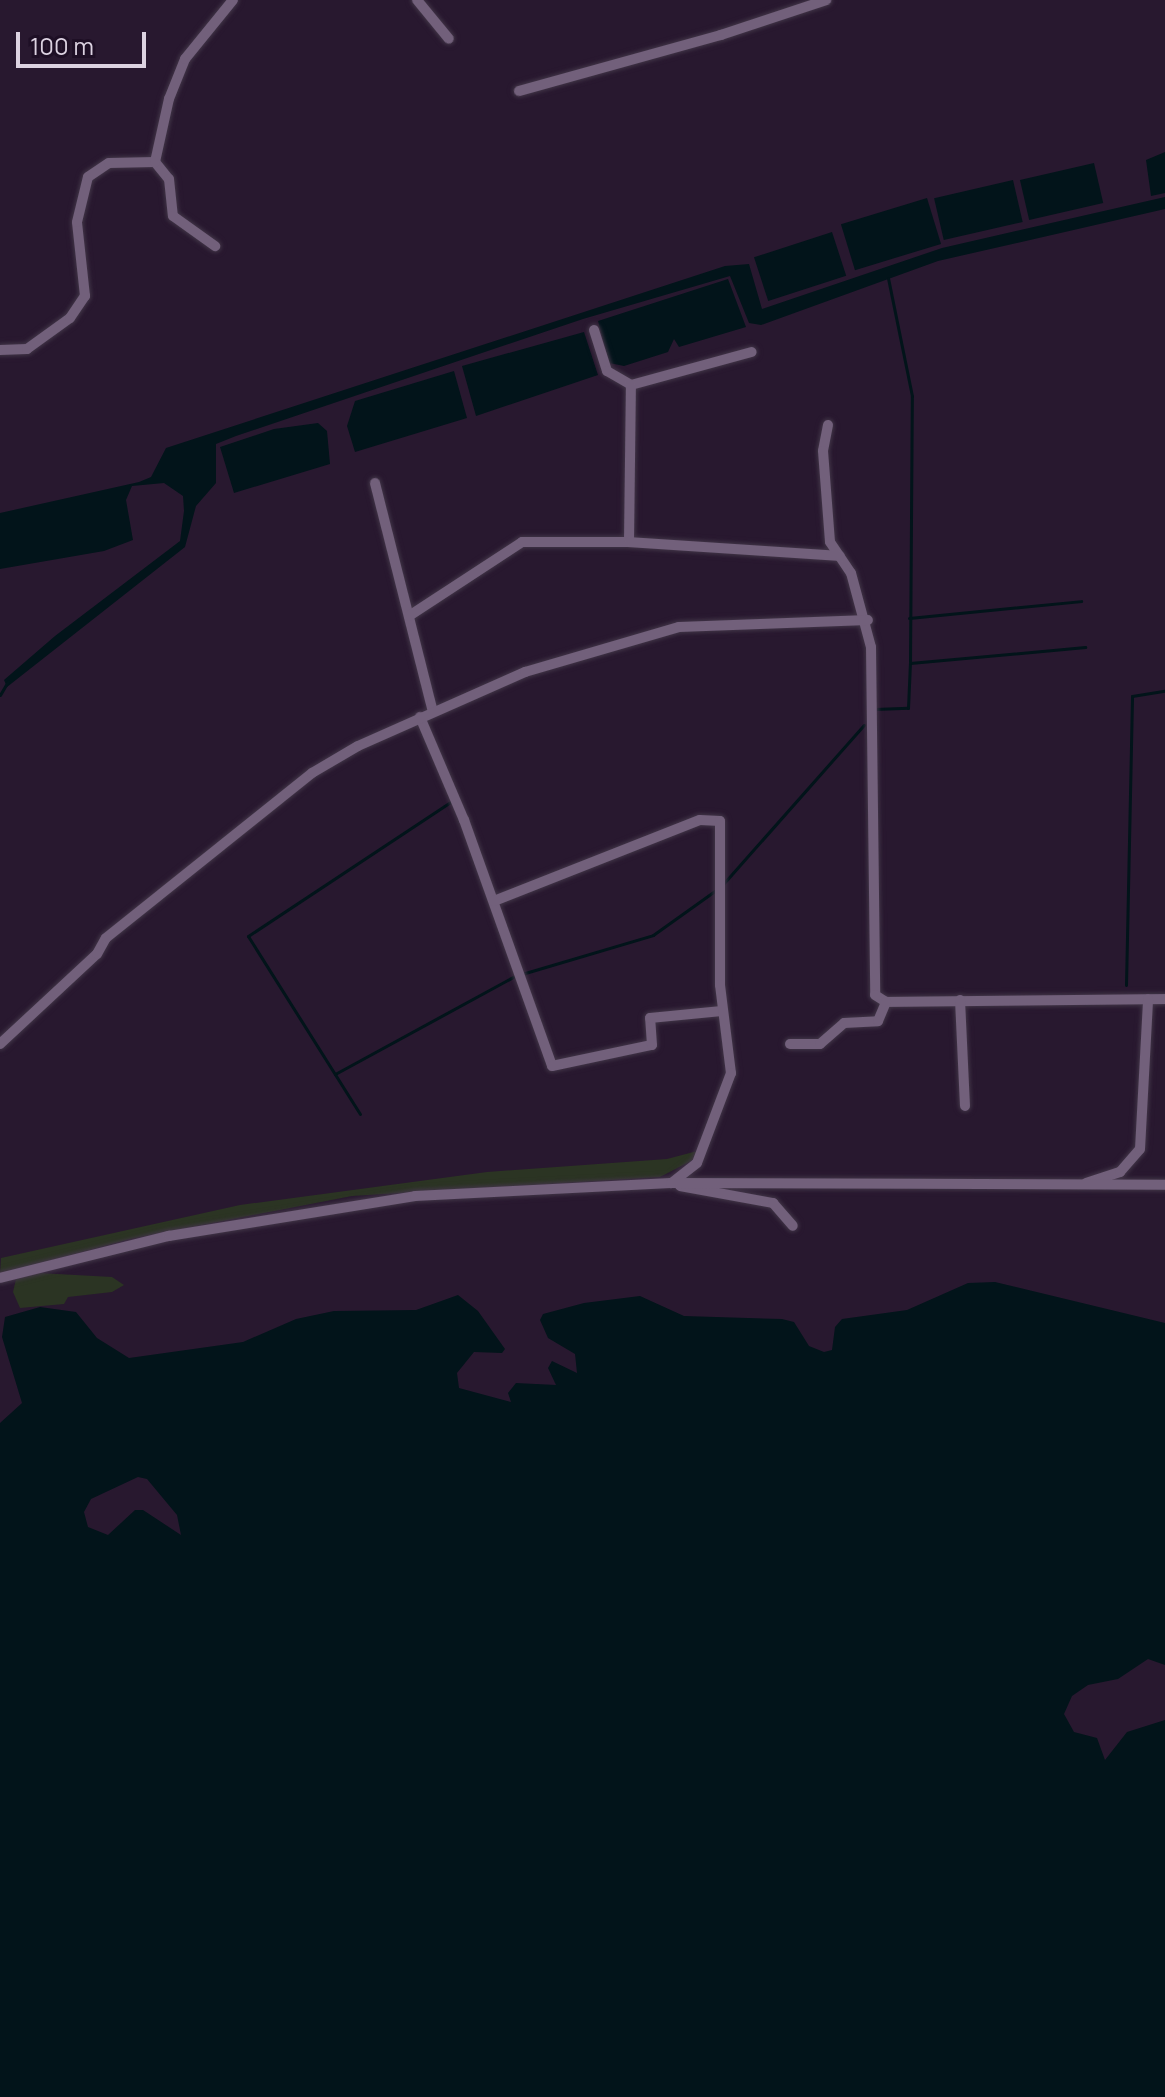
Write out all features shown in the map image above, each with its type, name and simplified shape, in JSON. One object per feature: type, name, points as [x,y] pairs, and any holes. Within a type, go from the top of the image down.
[{"type":"street","points":[[155,162],[169,99],[185,59],[233,0]]},
{"type":"street","points":[[417,0],[449,39]]},
{"type":"street","points":[[519,91],[721,35],[826,0]]},
{"type":"street","points":[[155,162],[169,179],[173,216],[215,246]]},
{"type":"street","points":[[0,350],[27,349],[50,336],[85,296],[77,222],[88,177],[109,163],[155,162]]},
{"type":"street","points":[[594,330],[607,371],[631,385],[752,352]]},
{"type":"street","points":[[629,542],[631,385]]},
{"type":"street","points":[[828,425],[824,474],[830,542],[840,556],[868,620],[875,995],[886,1002],[1165,999]]},
{"type":"street","points":[[375,483],[433,712]]},
{"type":"street","points":[[409,616],[522,542],[629,542],[840,556]]},
{"type":"street","points":[[0,1044],[97,954],[106,938],[312,773],[420,717],[525,672],[679,627],[868,620]]},
{"type":"street","points":[[420,717],[494,901],[552,1066],[652,1045],[650,1018],[722,1011]]},
{"type":"street","points":[[494,901],[700,820],[717,818],[722,1011],[731,1073],[721,1108],[697,1163],[671,1183]]},
{"type":"street","points":[[1084,1185],[1120,1172],[1140,1149],[1148,999]]},
{"type":"street","points":[[960,1000],[965,1106]]},
{"type":"street","points":[[790,1044],[820,1044],[844,1023],[878,1021],[886,1002]]},
{"type":"street","points":[[671,1183],[773,1203],[793,1226]]},
{"type":"street","points":[[0,1278],[169,1236],[347,1204],[517,1188],[671,1183],[1165,1185]]},
{"type":"green space","points":[[701,1150],[693,1160],[660,1177],[352,1196],[130,1239],[0,1274],[1,1258],[240,1205],[487,1172],[667,1159]]},
{"type":"green space","points":[[39,1273],[112,1277],[124,1285],[112,1292],[68,1297],[64,1304],[20,1308],[13,1292],[16,1279]]},
{"type":"shaded area","points":[[1165,152],[1165,193],[1151,196],[1146,160]]},
{"type":"shaded area","points":[[1094,163],[1103,203],[1029,220],[1020,180]]},
{"type":"shaded area","points":[[1013,180],[1023,222],[944,240],[934,198]]},
{"type":"shaded area","points":[[1165,197],[1165,209],[938,261],[761,325],[749,323],[730,276],[583,319],[216,444],[216,483],[196,506],[185,547],[7,687],[4,680],[55,636],[180,541],[184,511],[183,496],[164,483],[132,486],[126,500],[133,540],[104,551],[0,569],[0,513],[139,482],[151,477],[166,448],[725,266],[749,264],[762,309],[942,248]]},
{"type":"shaded area","points":[[927,198],[941,244],[855,270],[841,224]]},
{"type":"shaded area","points":[[832,232],[846,276],[768,301],[754,257]]},
{"type":"shaded area","points":[[728,279],[746,327],[679,347],[674,339],[668,352],[624,366],[609,363],[598,321]]},
{"type":"shaded area","points":[[584,332],[598,375],[476,416],[462,366]]},
{"type":"shaded area","points":[[454,371],[467,418],[355,452],[347,426],[355,401]]},
{"type":"shaded area","points":[[318,423],[327,431],[330,464],[234,493],[220,447],[274,429]]},
{"type":"shaded area","points":[[995,1282],[1165,1323],[1165,1665],[1148,1659],[1118,1679],[1088,1685],[1072,1696],[1064,1714],[1074,1732],[1097,1738],[1105,1760],[1127,1732],[1165,1720],[1165,2097],[0,2097],[0,1423],[22,1403],[2,1337],[5,1317],[40,1307],[76,1312],[97,1338],[129,1358],[243,1342],[296,1319],[334,1311],[416,1310],[458,1295],[478,1311],[505,1349],[502,1353],[474,1352],[457,1373],[459,1388],[511,1402],[508,1393],[516,1383],[556,1385],[548,1368],[552,1361],[577,1373],[575,1354],[548,1338],[540,1320],[543,1314],[584,1303],[640,1296],[684,1316],[782,1319],[794,1322],[809,1346],[824,1352],[832,1350],[835,1327],[842,1319],[907,1310],[968,1283]],"holes":[[[138,1477],[147,1479],[177,1515],[181,1535],[143,1510],[135,1510],[108,1535],[88,1527],[84,1512],[91,1499]]]},
{"type":"waterway","points":[[875,709],[908,708],[910,663],[912,396],[888,278]]},
{"type":"waterway","points":[[909,618],[1081,601]]},
{"type":"waterway","points":[[910,663],[1085,647]]},
{"type":"waterway","points":[[0,695],[8,681]]},
{"type":"waterway","points":[[1126,985],[1132,696],[1165,691]]},
{"type":"waterway","points":[[724,883],[864,725]]},
{"type":"waterway","points":[[360,1114],[248,936],[452,801]]},
{"type":"waterway","points":[[335,1074],[515,976],[653,935],[716,890]]}]
